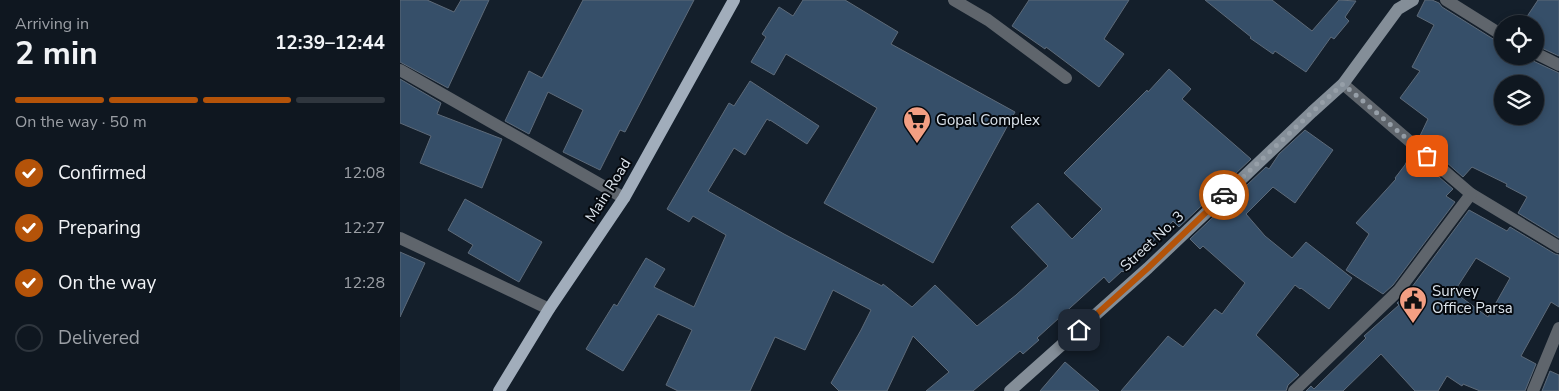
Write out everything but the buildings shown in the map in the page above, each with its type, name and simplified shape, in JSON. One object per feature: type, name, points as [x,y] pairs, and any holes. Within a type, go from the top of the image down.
[{"type":"main road","name":"Main Road","points":[[499,391],[549,308],[624,198],[734,0]]},
{"type":"street","points":[[954,0],[988,20],[1066,78]]},
{"type":"street","name":"Street No. 3","points":[[1010,391],[1148,268],[1343,84],[1399,5],[1413,0]]},
{"type":"street","points":[[1446,0],[1494,30]]},
{"type":"street","points":[[1544,58],[1559,65]]},
{"type":"street","points":[[400,70],[624,198]]},
{"type":"street","points":[[1343,84],[1471,194],[1559,247]]},
{"type":"street","points":[[1294,391],[1399,290],[1471,194]]},
{"type":"street","points":[[400,238],[549,308]]},
{"type":"street","points":[[1533,391],[1559,328]]},
{"type":"way so far","points":[[1224,195],[1343,84],[1427,156]]},
{"type":"place","name":"Gopal Complex","points":[[917,144]]},
{"type":"place","name":"Survey Office Parsa","points":[[1413,324]]},
{"type":"route","points":[[1079,330],[1148,268],[1224,195]]}]
